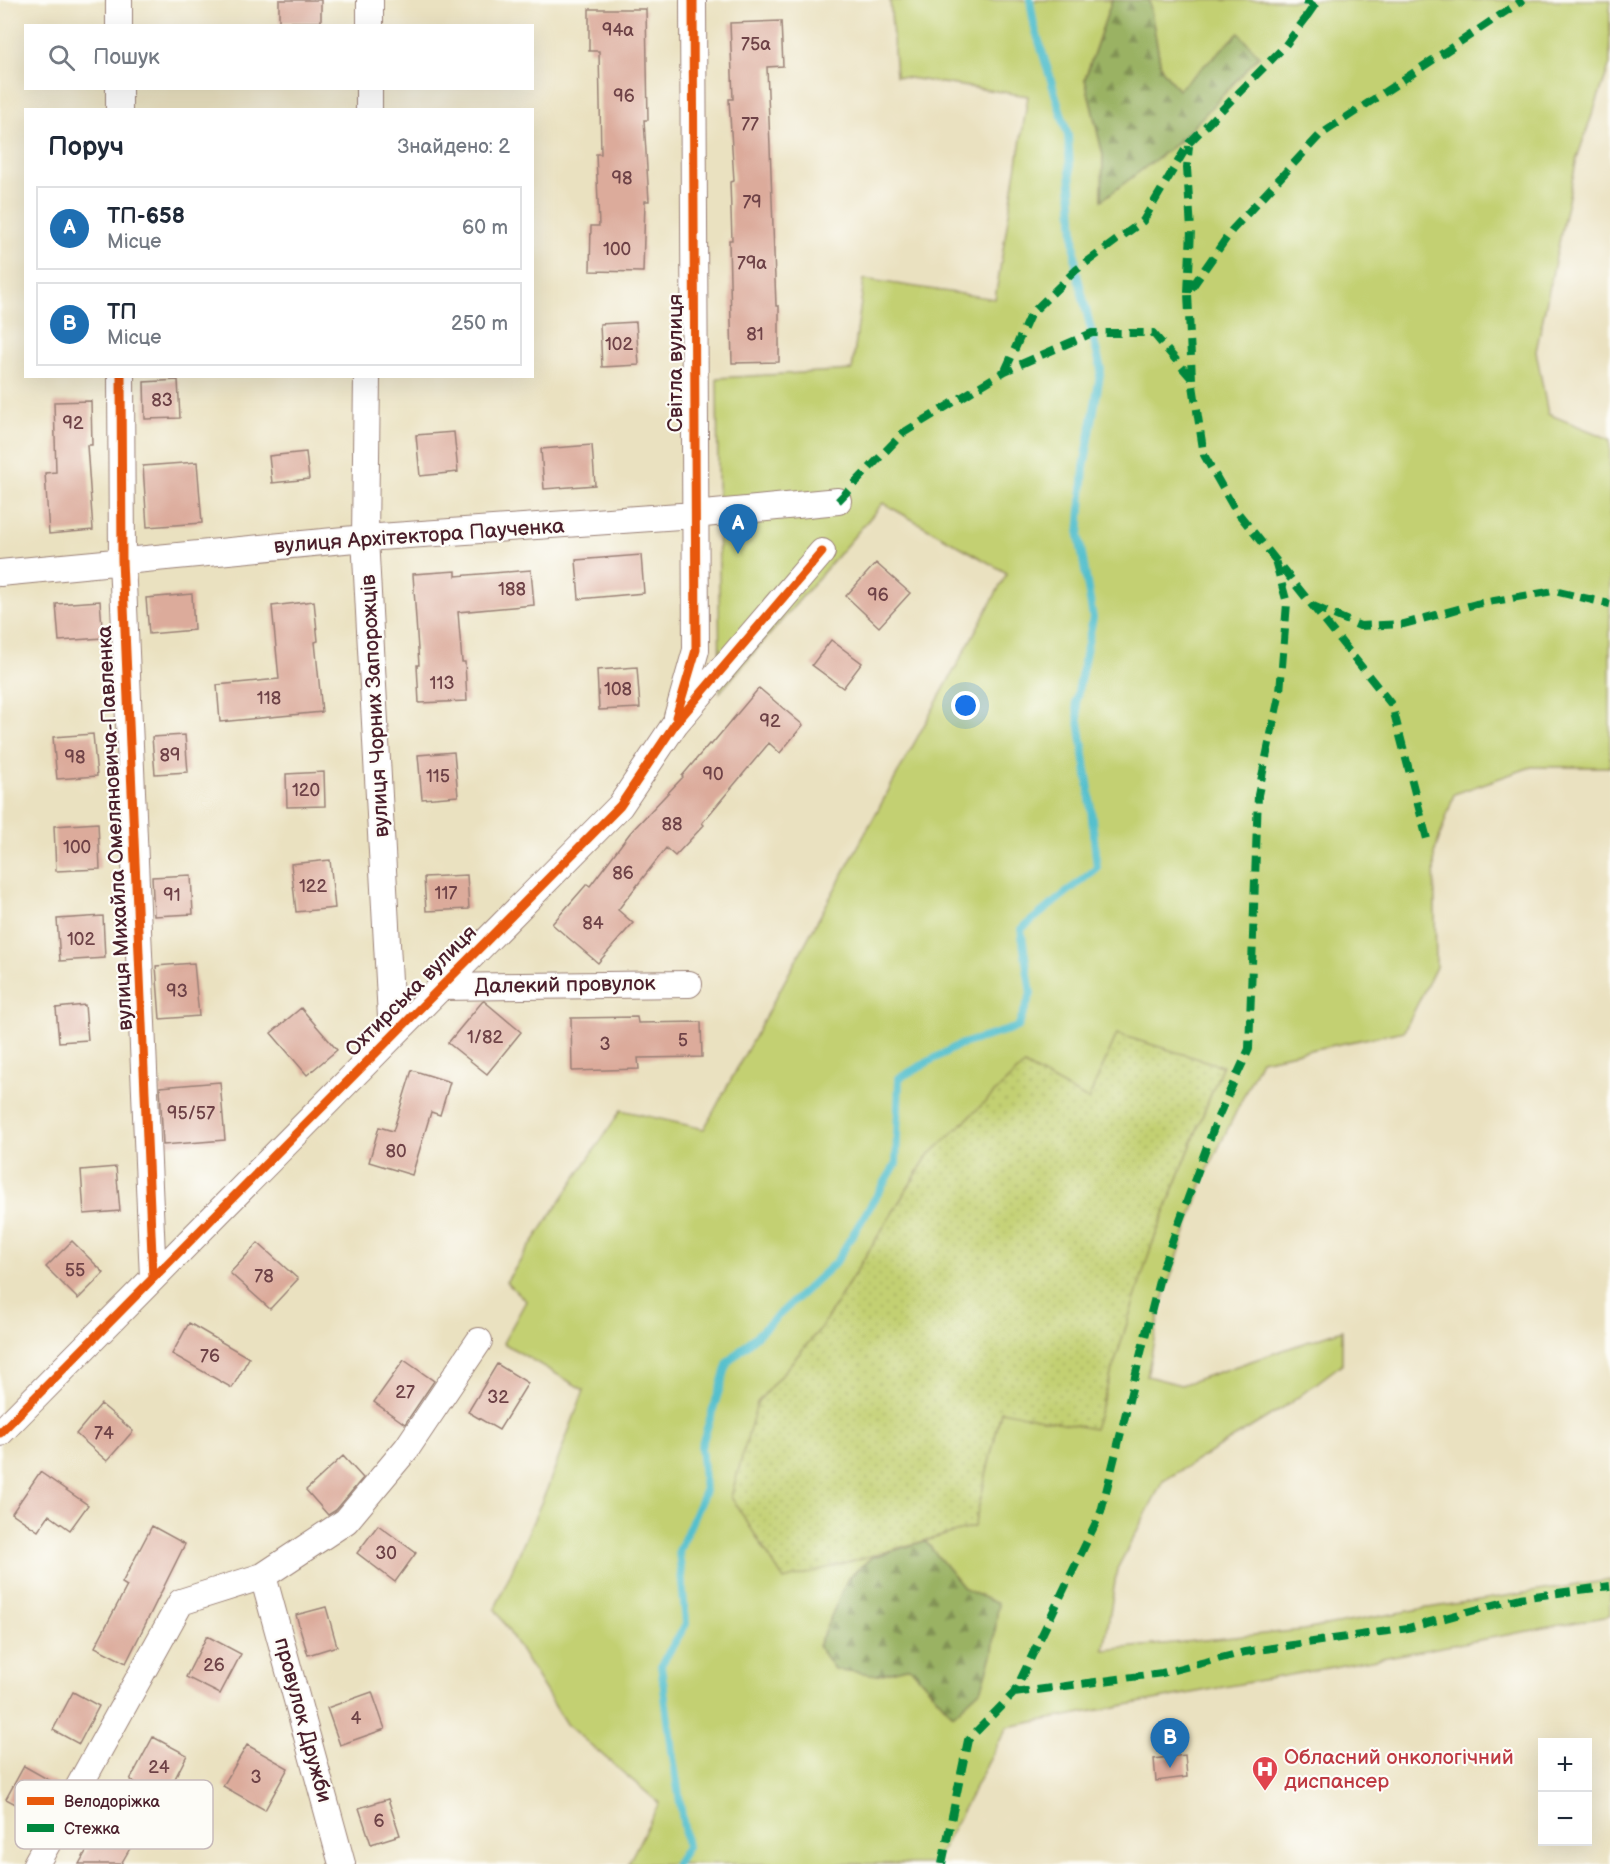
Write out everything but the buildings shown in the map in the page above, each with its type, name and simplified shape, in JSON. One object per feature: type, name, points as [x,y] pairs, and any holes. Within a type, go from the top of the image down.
[{"type":"street","points":[[119,0],[119,24]]},
{"type":"street","points":[[370,0],[370,24]]},
{"type":"street","name":"Світла вулиця","points":[[675,724],[696,650],[693,0]]},
{"type":"street","points":[[119,90],[119,108]]},
{"type":"street","points":[[369,90],[369,108]]},
{"type":"street","name":"вулиця Михайла Омеляновича-Павленка","points":[[121,378],[122,560],[153,1278]]},
{"type":"street","name":"вулиця Чорних Запорожців","points":[[367,378],[365,538],[392,1036]]},
{"type":"street","name":"вулиця Архітектора Паученка","points":[[0,573],[365,538],[694,515],[838,501]]},
{"type":"street","name":"Охтирська вулиця","points":[[0,1433],[620,806],[675,724],[822,552]]},
{"type":"street","name":"Далекий провулок","points":[[440,987],[689,984]]},
{"type":"street","points":[[82,1780],[181,1602],[263,1576],[346,1521],[406,1448],[479,1341]]},
{"type":"street","name":"провулок Дружби","points":[[263,1576],[342,1864]]},
{"type":"street","points":[[36,1864],[44,1849]]},
{"type":"green space","points":[[890,0],[1112,0],[1085,79],[1103,155],[1102,199],[1239,33],[1178,91],[1161,68],[1149,0],[1610,0],[1610,64],[1577,158],[1536,351],[1548,414],[1610,439],[1610,767],[1531,767],[1454,794],[1434,854],[1436,967],[1404,1031],[1261,1060],[1204,1178],[1160,1309],[1147,1376],[1181,1385],[1342,1330],[1342,1364],[1289,1404],[1163,1481],[1117,1569],[1104,1650],[1303,1630],[1610,1580],[1610,1616],[1007,1727],[934,1864],[628,1864],[659,1803],[566,1724],[495,1609],[547,1489],[584,1390],[503,1343],[526,1301],[506,1282],[621,1110],[704,1129],[1007,573],[883,503],[720,692],[717,378],[852,370],[864,279],[995,299],[1028,96],[896,76]],"holes":[[[1222,1066],[1151,1247],[1001,1411],[974,1526],[925,1541],[965,1589],[953,1715],[910,1667],[878,1675],[848,1578],[872,1557],[757,1403],[821,1328],[927,1157],[1088,1100]]]},
{"type":"green space","points":[[1112,0],[1149,0],[1161,68],[1178,90],[1239,33],[1259,56],[1180,141],[1102,200],[1103,155],[1085,79]]},
{"type":"green space","points":[[1117,1034],[1222,1066],[1151,1247],[1094,1429],[1001,1411],[974,1527],[784,1580],[731,1497],[757,1403],[821,1328],[927,1157],[1024,1065],[1088,1100]]},
{"type":"green space","points":[[925,1541],[965,1589],[998,1604],[993,1652],[982,1688],[953,1715],[910,1667],[878,1675],[834,1669],[818,1646],[848,1578],[872,1557]]},
{"type":"waterway","points":[[676,1864],[687,1847],[661,1665],[686,1624],[679,1551],[705,1491],[701,1447],[728,1362],[836,1262],[896,1164],[899,1078],[959,1045],[1018,1027],[1031,994],[1021,929],[1097,868],[1089,789],[1076,701],[1093,618],[1079,536],[1084,468],[1101,369],[1076,270],[1068,136],[1034,25],[1030,0]]},
{"type":"marked path","points":[[1005,371],[1030,315],[1076,270],[1143,221],[1189,143],[1284,47],[1306,18],[1308,0]]},
{"type":"marked path","points":[[1307,16],[1318,0]]},
{"type":"marked path","points":[[1192,379],[1188,293],[1232,230],[1320,135],[1523,0]]},
{"type":"marked path","points":[[1188,293],[1191,230],[1187,168],[1189,146]]},
{"type":"marked path","points":[[838,501],[903,433],[1005,371],[1092,333],[1153,333],[1192,379],[1204,455],[1234,508],[1392,705],[1427,839]]},
{"type":"marked path","points":[[942,1864],[968,1740],[1014,1693],[1101,1512],[1162,1269],[1217,1119],[1249,1049],[1258,795],[1280,692],[1287,603],[1275,560]]},
{"type":"marked path","points":[[1313,606],[1360,626],[1404,624],[1476,604],[1554,591],[1610,604]]},
{"type":"marked path","points":[[1014,1693],[1162,1673],[1245,1652],[1408,1628],[1520,1598],[1610,1586]]},
{"type":"cycle path","points":[[676,717],[696,650],[693,0]]},
{"type":"cycle path","points":[[121,378],[122,560],[153,1278]]},
{"type":"cycle path","points":[[0,1433],[620,806],[675,724],[822,552]]},
{"type":"place","name":"ТП-658","points":[[738,554]]},
{"type":"place","name":"ТП","points":[[1170,1768]]},
{"type":"place","name":"Обласний онкологічний диспансер","points":[[1265,1792]]}]
